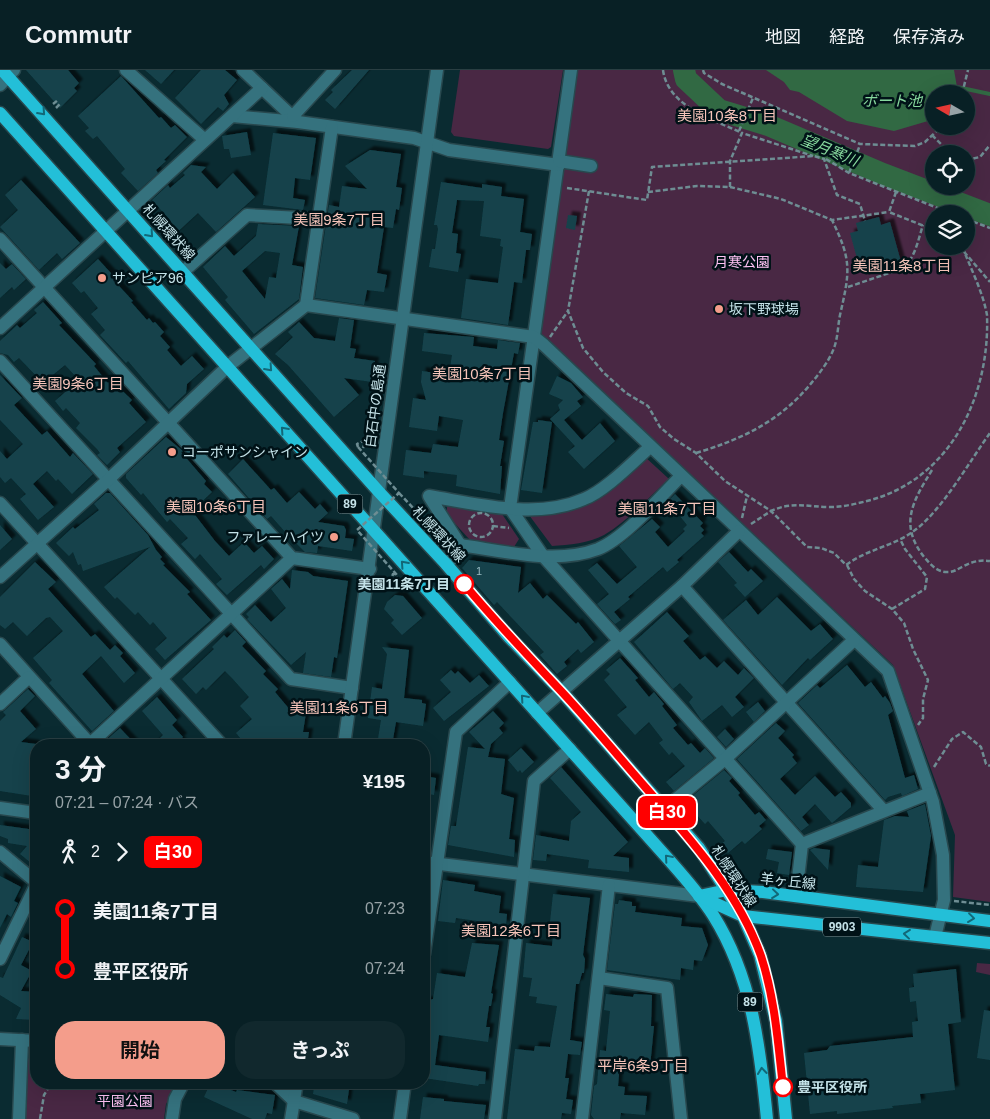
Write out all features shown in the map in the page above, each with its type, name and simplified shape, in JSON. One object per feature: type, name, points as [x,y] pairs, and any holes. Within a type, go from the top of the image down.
[{"type":"main road","name":"札幌環状線","points":[[6,76],[184,271],[380,493],[446,564],[509,638],[562,692],[699,848],[743,916],[760,956],[771,994],[776,1021],[786,1119]]},
{"type":"main road","name":"89","points":[[0,113],[670,861],[699,896],[713,916],[735,957],[748,991],[759,1045],[767,1119]]},
{"type":"main road","name":"羊ヶ丘線","points":[[699,896],[726,890],[796,896],[990,921]]},
{"type":"main road","name":"9903","points":[[699,896],[743,916],[990,943]]},
{"type":"street","points":[[126,70],[205,140]]},
{"type":"street","points":[[243,70],[296,119]]},
{"type":"street","points":[[296,119],[335,70]]},
{"type":"street","name":"白石中の島通","points":[[345,739],[370,569],[401,320],[437,70]]},
{"type":"street","points":[[571,70],[539,341],[510,508],[543,556],[802,844],[796,896]]},
{"type":"street","points":[[0,328],[105,231],[130,211],[262,88]]},
{"type":"street","points":[[232,116],[296,119],[332,127],[414,138],[448,150],[592,166]]},
{"type":"street","points":[[0,577],[109,480],[227,367],[306,304],[332,127]]},
{"type":"street","points":[[184,271],[247,215],[318,219]]},
{"type":"street","points":[[0,239],[292,558],[370,569]]},
{"type":"street","points":[[306,304],[539,341],[888,671],[930,793],[943,855],[944,900],[935,937]]},
{"type":"street","points":[[0,361],[233,613],[291,679],[352,688]]},
{"type":"street","points":[[460,545],[429,496],[510,508],[548,509],[585,499],[620,474],[650,447]]},
{"type":"street","points":[[460,545],[543,556],[566,555],[598,549],[629,528],[681,476]]},
{"type":"street","points":[[0,502],[217,739]]},
{"type":"street","points":[[537,713],[620,642],[739,532]]},
{"type":"street","points":[[446,564],[456,555],[460,545]]},
{"type":"street","points":[[96,739],[292,558]]},
{"type":"street","points":[[682,586],[883,810]]},
{"type":"street","points":[[664,809],[725,759],[854,640]]},
{"type":"street","points":[[0,644],[86,739]]},
{"type":"street","points":[[0,704],[29,677]]},
{"type":"street","points":[[430,912],[456,732],[510,682]]},
{"type":"street","points":[[495,1119],[534,781],[570,749]]},
{"type":"street","points":[[802,844],[883,810],[930,793]]},
{"type":"street","points":[[0,808],[30,812]]},
{"type":"street","points":[[0,852],[30,879]]},
{"type":"street","points":[[430,863],[699,896]]},
{"type":"street","points":[[582,1119],[609,884]]},
{"type":"street","points":[[0,959],[30,896]]},
{"type":"street","points":[[599,978],[667,988],[680,1119]]},
{"type":"street","points":[[0,1039],[30,1041]]},
{"type":"street","points":[[19,1119],[22,1040]]},
{"type":"street","points":[[172,1119],[175,1100],[180,1089]]},
{"type":"street","points":[[282,1089],[294,1100],[353,1119]]},
{"type":"street","points":[[291,1119],[296,1089]]},
{"type":"street","points":[[400,1119],[404,1089]]},
{"type":"path","points":[[663,70],[664,80],[689,110],[740,132],[824,159],[849,173],[929,205]]},
{"type":"path","points":[[703,70],[704,73],[722,84],[860,144],[915,146],[932,136],[942,145]]},
{"type":"path","points":[[964,85],[968,71]]},
{"type":"path","points":[[730,187],[730,162],[753,98]]},
{"type":"path","points":[[52,104],[58,100]]},
{"type":"path","points":[[56,108],[61,103]]},
{"type":"path","points":[[849,173],[860,144]]},
{"type":"path","points":[[975,158],[980,157],[990,145]]},
{"type":"path","points":[[556,186],[647,200],[652,167],[814,156]]},
{"type":"path","points":[[824,159],[837,195],[860,204],[865,219]]},
{"type":"path","points":[[648,192],[697,186],[730,187],[781,199],[832,220],[865,219],[889,212],[923,225],[913,256],[907,265],[901,269],[848,286]]},
{"type":"path","points":[[590,192],[568,311],[582,348],[603,372],[626,393],[648,406],[660,427],[674,440],[696,453],[725,481],[771,511],[808,547],[821,548],[834,553],[846,565],[854,579],[865,591],[892,609],[904,623],[913,649],[928,680],[923,700],[923,718],[910,737]]},
{"type":"path","points":[[889,212],[896,192]]},
{"type":"path","points":[[696,453],[739,439],[760,428],[777,416],[807,388],[822,370],[835,346],[848,286],[847,260],[843,243],[832,220]]},
{"type":"path","points":[[975,222],[990,228]]},
{"type":"path","points":[[965,255],[986,313],[988,356],[984,380],[974,411],[958,439],[932,468],[913,501],[910,513],[911,533],[923,556],[933,568],[944,572],[953,572],[972,561],[990,561]]},
{"type":"path","points":[[967,255],[990,282]]},
{"type":"path","points":[[539,341],[568,311]]},
{"type":"path","points":[[846,565],[866,552],[877,551],[911,533],[934,511],[990,433]]},
{"type":"path","points":[[363,448],[363,441],[356,444],[416,511]]},
{"type":"path","points":[[739,532],[771,511],[786,504],[833,507],[869,500],[895,491],[932,468]]},
{"type":"path","points":[[398,575],[357,530],[399,493]]},
{"type":"path","points":[[739,532],[747,496]]},
{"type":"path","points":[[476,514],[484,514],[491,518],[493,526],[487,535],[480,537],[473,534],[469,524],[476,514]]},
{"type":"path","points":[[493,526],[515,529]]},
{"type":"path","points":[[892,609],[925,589],[927,577],[905,549],[900,539]]},
{"type":"path","points":[[936,764],[952,739],[962,732],[980,747],[986,764],[990,766]]},
{"type":"path","points":[[944,900],[990,905]]},
{"type":"path","points":[[40,1119],[44,1095],[48,1089]]},
{"type":"green space","points":[[460,70],[563,70],[551,147],[548,149],[454,136],[451,132]]},
{"type":"green space","name":"月寒公園","points":[[574,70],[990,70],[990,902],[953,897],[955,835],[893,665],[540,334]]},
{"type":"green space","points":[[644,456],[669,479],[630,516],[604,535],[585,542],[552,546],[529,515],[561,513],[588,504],[618,482]]},
{"type":"green space","points":[[451,504],[500,511],[519,539],[514,547],[470,540],[447,515],[447,507]]},
{"type":"green space","points":[[977,963],[990,964],[990,975],[976,972]]},
{"type":"green space","name":"平園公園","points":[[30,1058],[30,1089],[175,1089],[166,1104],[164,1119],[22,1119],[24,1061]]},
{"type":"water","name":"ボート池","points":[[766,70],[954,70],[957,85],[925,85],[925,122],[894,131],[847,121],[799,92],[790,90],[784,82]]},
{"type":"building","points":[[26,70],[68,70],[79,83],[74,88],[77,91],[60,108]]},
{"type":"building","points":[[145,70],[174,70],[161,84]]},
{"type":"building","points":[[201,70],[225,70],[237,80],[224,95],[229,104],[223,111],[218,107],[201,124],[175,98]]},
{"type":"building","points":[[352,70],[369,70],[335,109],[325,100],[333,92],[331,90]]},
{"type":"building","points":[[121,76],[159,118],[161,117],[171,128],[175,125],[187,137],[164,160],[166,161],[156,170],[158,173],[138,191],[121,173],[125,169],[97,136],[93,139],[85,131],[89,128],[78,116]]},
{"type":"building","points":[[247,132],[251,155],[231,158],[229,149],[224,149],[222,136]]},
{"type":"building","points":[[273,133],[316,138],[310,180],[295,178],[293,198],[305,200],[303,210],[263,205]]},
{"type":"building","points":[[370,150],[401,154],[396,187],[402,188],[399,210],[396,209],[393,228],[384,227],[377,273],[387,275],[384,292],[367,290],[364,305],[315,298],[329,205],[339,207],[342,186],[367,189],[345,166]]},
{"type":"building","points":[[191,165],[206,167],[201,172],[217,189],[233,173],[255,197],[216,232],[198,213],[172,237],[162,226],[169,219],[152,200],[168,185],[170,188],[185,175],[183,173]]},
{"type":"building","points":[[21,180],[80,243],[62,259],[57,253],[39,270],[0,227],[18,210],[5,195]]},
{"type":"building","points":[[441,182],[482,188],[482,184],[502,187],[501,196],[524,199],[520,232],[532,234],[530,250],[526,250],[522,283],[514,282],[508,325],[461,318],[466,279],[498,283],[503,247],[500,246],[501,239],[480,236],[484,201],[457,200],[452,233],[458,234],[456,253],[461,254],[458,272],[429,267],[432,249],[435,249],[438,229],[437,225],[434,225]]},
{"type":"building","points":[[568,215],[577,216],[575,230],[566,228]]},
{"type":"building","points":[[879,217],[881,225],[890,222],[901,262],[861,273],[850,233],[858,231],[856,223]]},
{"type":"building","points":[[258,224],[299,226],[292,265],[303,267],[299,299],[254,334],[225,300],[228,297],[203,267],[225,246],[234,256],[256,236]],"holes":[[[265,251],[280,253],[276,278],[269,277],[265,299],[242,271]]]},
{"type":"building","points":[[98,259],[121,284],[119,286],[147,320],[149,318],[153,323],[155,322],[164,332],[160,336],[170,347],[167,350],[181,366],[192,356],[204,369],[187,384],[186,393],[169,409],[128,361],[126,363],[100,335],[105,330],[91,314],[98,308],[84,291],[81,293],[72,283]]},
{"type":"building","points":[[0,263],[6,269],[12,264],[26,279],[14,290],[12,287],[0,298]]},
{"type":"building","points":[[43,302],[62,323],[59,325],[96,364],[94,366],[108,383],[111,380],[132,400],[129,403],[146,422],[117,448],[120,452],[107,465],[97,455],[100,453],[97,449],[76,428],[80,423],[66,408],[63,411],[55,401],[79,380],[65,365],[43,383],[19,358],[14,362],[8,355],[0,353],[0,341],[17,325],[20,328],[37,313],[34,310]]},
{"type":"building","points":[[339,318],[354,320],[350,348],[356,349],[354,358],[375,361],[372,382],[344,378],[359,395],[334,417],[288,365],[275,354],[293,337],[288,332],[299,322],[314,338],[335,341]]},
{"type":"building","points":[[424,333],[474,337],[473,346],[497,349],[498,340],[520,343],[518,354],[514,353],[499,440],[504,441],[500,466],[502,466],[500,494],[456,486],[457,475],[424,471],[424,478],[403,475],[406,450],[431,453],[433,444],[458,447],[463,420],[439,416],[437,431],[409,427],[413,398],[426,400],[421,382],[422,371],[449,375],[452,355],[422,351]]},
{"type":"building","points":[[0,375],[22,398],[14,405],[42,435],[47,431],[70,457],[73,453],[93,474],[72,494],[58,479],[56,481],[47,471],[33,484],[54,507],[38,520],[20,499],[26,494],[11,478],[5,483],[0,477],[0,451],[7,459],[23,444],[0,420]]},
{"type":"building","points":[[557,376],[571,383],[583,397],[577,401],[581,406],[564,420],[582,440],[600,423],[615,441],[584,469],[568,452],[575,446],[550,419],[560,410],[558,405],[563,400],[549,394]]},
{"type":"building","points":[[538,420],[552,422],[542,493],[521,490],[533,422],[538,422]]},
{"type":"building","points":[[166,437],[183,451],[181,452],[206,481],[204,484],[212,492],[192,511],[215,541],[229,556],[244,542],[254,553],[262,546],[274,559],[264,569],[261,565],[227,595],[216,584],[222,579],[200,554],[195,559],[181,544],[188,538],[170,519],[167,522],[143,493],[141,495],[126,478],[126,474]]},
{"type":"building","points":[[243,459],[271,490],[274,488],[287,503],[299,492],[315,509],[320,504],[328,513],[318,522],[344,526],[346,530],[345,538],[354,539],[352,551],[318,546],[317,553],[305,552],[296,543],[296,539],[294,542],[271,516],[267,519],[228,474]]},
{"type":"building","points":[[106,493],[110,493],[148,535],[162,557],[160,559],[165,564],[163,565],[190,592],[187,594],[211,620],[165,660],[155,649],[167,638],[153,622],[150,625],[138,612],[135,615],[117,597],[115,599],[104,587],[150,547],[83,571],[81,564],[78,565],[73,552],[69,556],[56,543],[73,527],[75,529],[99,510],[94,504]]},
{"type":"building","points":[[675,494],[703,523],[700,526],[704,530],[701,533],[704,536],[677,560],[679,562],[667,572],[663,567],[628,597],[630,599],[614,612],[621,620],[615,624],[597,604],[609,594],[588,570],[597,563],[617,584],[637,567],[619,546],[652,519],[660,527],[655,532],[668,547],[685,531],[683,529],[687,525],[668,501]]},
{"type":"building","points":[[0,525],[12,539],[0,550]]},
{"type":"building","points":[[729,552],[748,572],[751,569],[763,581],[745,597],[734,585],[737,583],[718,562]]},
{"type":"building","points":[[469,560],[521,567],[518,593],[530,583],[543,599],[547,595],[576,624],[578,622],[594,642],[581,653],[578,649],[564,662],[567,666],[557,674],[540,655],[544,652],[497,602],[494,605],[462,568]]},
{"type":"building","points":[[35,562],[56,582],[48,589],[91,637],[95,634],[110,650],[115,645],[123,653],[120,656],[135,673],[124,683],[101,656],[82,674],[114,711],[92,731],[49,683],[52,680],[33,658],[63,631],[50,617],[46,618],[27,636],[13,622],[5,629],[0,625],[0,597]]},
{"type":"building","points":[[292,570],[308,572],[313,576],[348,581],[337,658],[334,657],[331,677],[303,673],[306,652],[291,665],[247,619],[249,617],[246,614],[255,605],[271,622],[286,608],[271,589],[282,579],[290,589]]},
{"type":"building","points":[[395,595],[403,596],[422,618],[402,635],[391,623],[394,620],[384,609],[387,602]]},
{"type":"building","points":[[777,597],[811,631],[820,624],[833,639],[810,660],[808,658],[782,685],[723,620],[746,600],[758,615]]},
{"type":"building","points":[[667,612],[689,636],[683,641],[700,660],[705,656],[717,668],[724,661],[738,675],[744,668],[754,678],[735,697],[744,707],[732,717],[722,705],[702,721],[689,702],[693,697],[680,683],[673,689],[634,642]]},
{"type":"building","points":[[235,630],[246,642],[242,646],[266,671],[263,674],[278,689],[275,692],[291,711],[306,713],[303,732],[309,732],[308,739],[241,739],[236,733],[252,719],[240,706],[249,697],[231,677],[225,671],[206,690],[203,687],[196,694],[182,679],[214,649],[212,647],[224,635],[227,638]]},
{"type":"building","points":[[382,647],[409,650],[404,698],[422,700],[422,703],[426,704],[423,726],[396,722],[393,739],[378,739],[381,720],[368,718],[372,687],[382,689],[387,654]]},
{"type":"building","points":[[620,658],[638,678],[635,680],[649,697],[654,692],[664,704],[662,706],[677,725],[673,728],[688,745],[691,743],[700,753],[705,748],[714,758],[674,791],[666,782],[685,766],[672,752],[669,755],[659,743],[663,740],[649,722],[635,735],[617,715],[627,707],[604,680],[610,674],[606,670]]},
{"type":"building","points":[[847,665],[865,687],[871,682],[883,698],[885,696],[890,703],[893,711],[888,715],[905,778],[914,775],[918,789],[902,796],[901,793],[888,797],[885,800],[798,703],[817,685],[820,688]]},
{"type":"building","points":[[451,670],[455,674],[458,671],[470,683],[479,675],[489,686],[444,721],[433,708],[451,692],[440,680]]},
{"type":"building","points":[[28,689],[35,696],[20,711],[36,729],[21,742],[30,743],[30,796],[0,791],[0,721],[6,715],[3,712]]},
{"type":"building","points":[[157,697],[177,720],[172,725],[183,737],[181,739],[159,739],[163,735],[142,711]]},
{"type":"building","points":[[758,702],[765,711],[754,722],[746,712]]},
{"type":"building","points":[[493,711],[504,723],[499,728],[503,733],[491,744],[488,757],[505,759],[501,794],[514,798],[509,839],[515,840],[514,857],[448,845],[451,826],[456,826],[468,747],[485,749],[469,732]]},
{"type":"building","points":[[776,723],[785,731],[778,738],[794,755],[792,757],[797,763],[780,779],[795,795],[815,776],[835,797],[841,792],[851,803],[851,807],[832,823],[815,804],[802,817],[809,825],[801,831],[737,759]]},
{"type":"building","points":[[120,728],[130,739],[108,739]]},
{"type":"building","points":[[725,729],[734,739],[726,747],[717,737]]},
{"type":"building","points":[[521,748],[534,762],[522,773],[520,770],[518,772],[508,760]]},
{"type":"building","points":[[561,767],[628,842],[613,856],[629,858],[629,872],[588,868],[589,860],[547,854],[546,861],[533,860],[536,835],[569,841],[571,821],[581,812],[550,778]]},
{"type":"building","points":[[724,770],[732,778],[729,781],[740,793],[738,795],[755,815],[759,812],[766,820],[759,826],[762,829],[745,844],[742,841],[728,853],[721,844],[725,841],[708,821],[705,824],[685,802]]},
{"type":"building","points":[[430,777],[436,778],[434,795],[430,794]]},
{"type":"building","points":[[925,804],[931,836],[923,892],[856,887],[858,865],[878,867],[884,820],[895,816],[909,817],[907,811]]},
{"type":"building","points":[[0,825],[30,829],[30,862],[20,854],[27,846],[8,843],[8,839],[0,836]]},
{"type":"building","points":[[814,848],[830,850],[828,870],[810,850]]},
{"type":"building","points":[[768,849],[792,852],[789,875],[777,873],[779,862],[766,859]]},
{"type":"building","points":[[0,876],[21,887],[14,901],[18,903],[11,917],[7,914],[0,928]]},
{"type":"building","points":[[443,880],[475,885],[474,891],[501,896],[499,913],[507,914],[506,925],[456,918],[455,923],[438,921]]},
{"type":"building","points":[[553,894],[590,898],[583,955],[585,959],[584,973],[582,973],[579,984],[576,984],[570,1040],[582,1042],[580,1055],[568,1054],[565,1078],[569,1078],[566,1099],[573,1100],[571,1114],[562,1113],[561,1119],[507,1119],[515,1049],[534,1051],[535,1046],[550,1047],[557,1006],[536,1003],[537,997],[529,996],[532,978],[523,977],[526,943],[552,946],[554,923],[550,922]]},
{"type":"building","points":[[619,900],[632,902],[632,906],[636,906],[635,912],[682,918],[681,926],[702,928],[708,945],[702,961],[694,960],[693,970],[681,968],[680,980],[607,970],[615,904],[618,904]]},
{"type":"building","points":[[22,937],[30,941],[30,948],[21,965],[30,970],[30,975],[21,991],[30,992],[30,1020],[16,1019],[21,1008],[0,995],[0,977],[3,978]]},
{"type":"building","points":[[472,943],[499,945],[491,993],[493,994],[486,1027],[490,1027],[488,1042],[439,1035],[435,1065],[486,1072],[485,1084],[479,1084],[478,1086],[430,1079],[430,1000],[433,999],[437,973],[465,977]]},
{"type":"building","points":[[956,969],[961,1022],[948,1024],[955,1090],[920,1094],[921,1103],[892,1106],[893,1108],[837,1114],[837,1111],[810,1114],[804,1053],[827,1050],[830,1046],[913,1037],[912,1022],[918,1021],[916,1001],[910,1002],[909,988],[914,987],[913,974]]},
{"type":"building","points":[[606,994],[633,997],[634,994],[652,995],[651,1026],[654,1026],[650,1067],[620,1063],[618,1086],[625,1087],[624,1095],[647,1096],[645,1115],[621,1113],[620,1119],[594,1119],[591,1115],[594,1086],[597,1084],[600,1050],[606,1051],[610,1011],[604,1010]]},
{"type":"building","points":[[984,1010],[990,1011],[990,1060],[977,1058]]},
{"type":"building","points":[[208,1089],[228,1089],[236,1092],[237,1090],[275,1095],[272,1114],[267,1113],[265,1119],[252,1119],[204,1097]]},
{"type":"building","points":[[314,1089],[349,1089],[347,1104],[313,1094]]},
{"type":"building","points":[[423,1097],[486,1105],[484,1119],[420,1119]]},
{"type":"waterway","name":"望月寒川","points":[[684,70],[686,79],[719,110],[768,125],[883,174],[990,215]]},
{"type":"waterway","points":[[975,91],[990,94]]},
{"type":"bus line","name":"白30","points":[[464,584],[509,638],[562,692],[699,848],[743,916],[760,956],[771,994],[776,1021],[783,1087]]},
{"type":"place","name":"サンピア96","points":[[102,278]]},
{"type":"place","name":"坂下野球場","points":[[719,309]]},
{"type":"place","name":"コーポサンシャイン","points":[[172,452]]},
{"type":"place","name":"ファレーハイツ","points":[[334,537]]},
{"type":"place","name":"美園11条7丁目","points":[[464,584]]},
{"type":"place","name":"豊平区役所","points":[[783,1087]]},
{"type":"district","name":"美園10条8丁目","points":[[727,115]]},
{"type":"district","name":"美園9条7丁目","points":[[339,219]]},
{"type":"district","name":"美園11条8丁目","points":[[902,265]]},
{"type":"district","name":"美園10条7丁目","points":[[482,373]]},
{"type":"district","name":"美園9条6丁目","points":[[78,383]]},
{"type":"district","name":"美園10条6丁目","points":[[216,506]]},
{"type":"district","name":"美園11条7丁目","points":[[667,508]]},
{"type":"district","name":"美園11条6丁目","points":[[339,707]]},
{"type":"district","name":"美園12条6丁目","points":[[511,930]]},
{"type":"district","name":"平岸6条9丁目","points":[[643,1065]]}]
